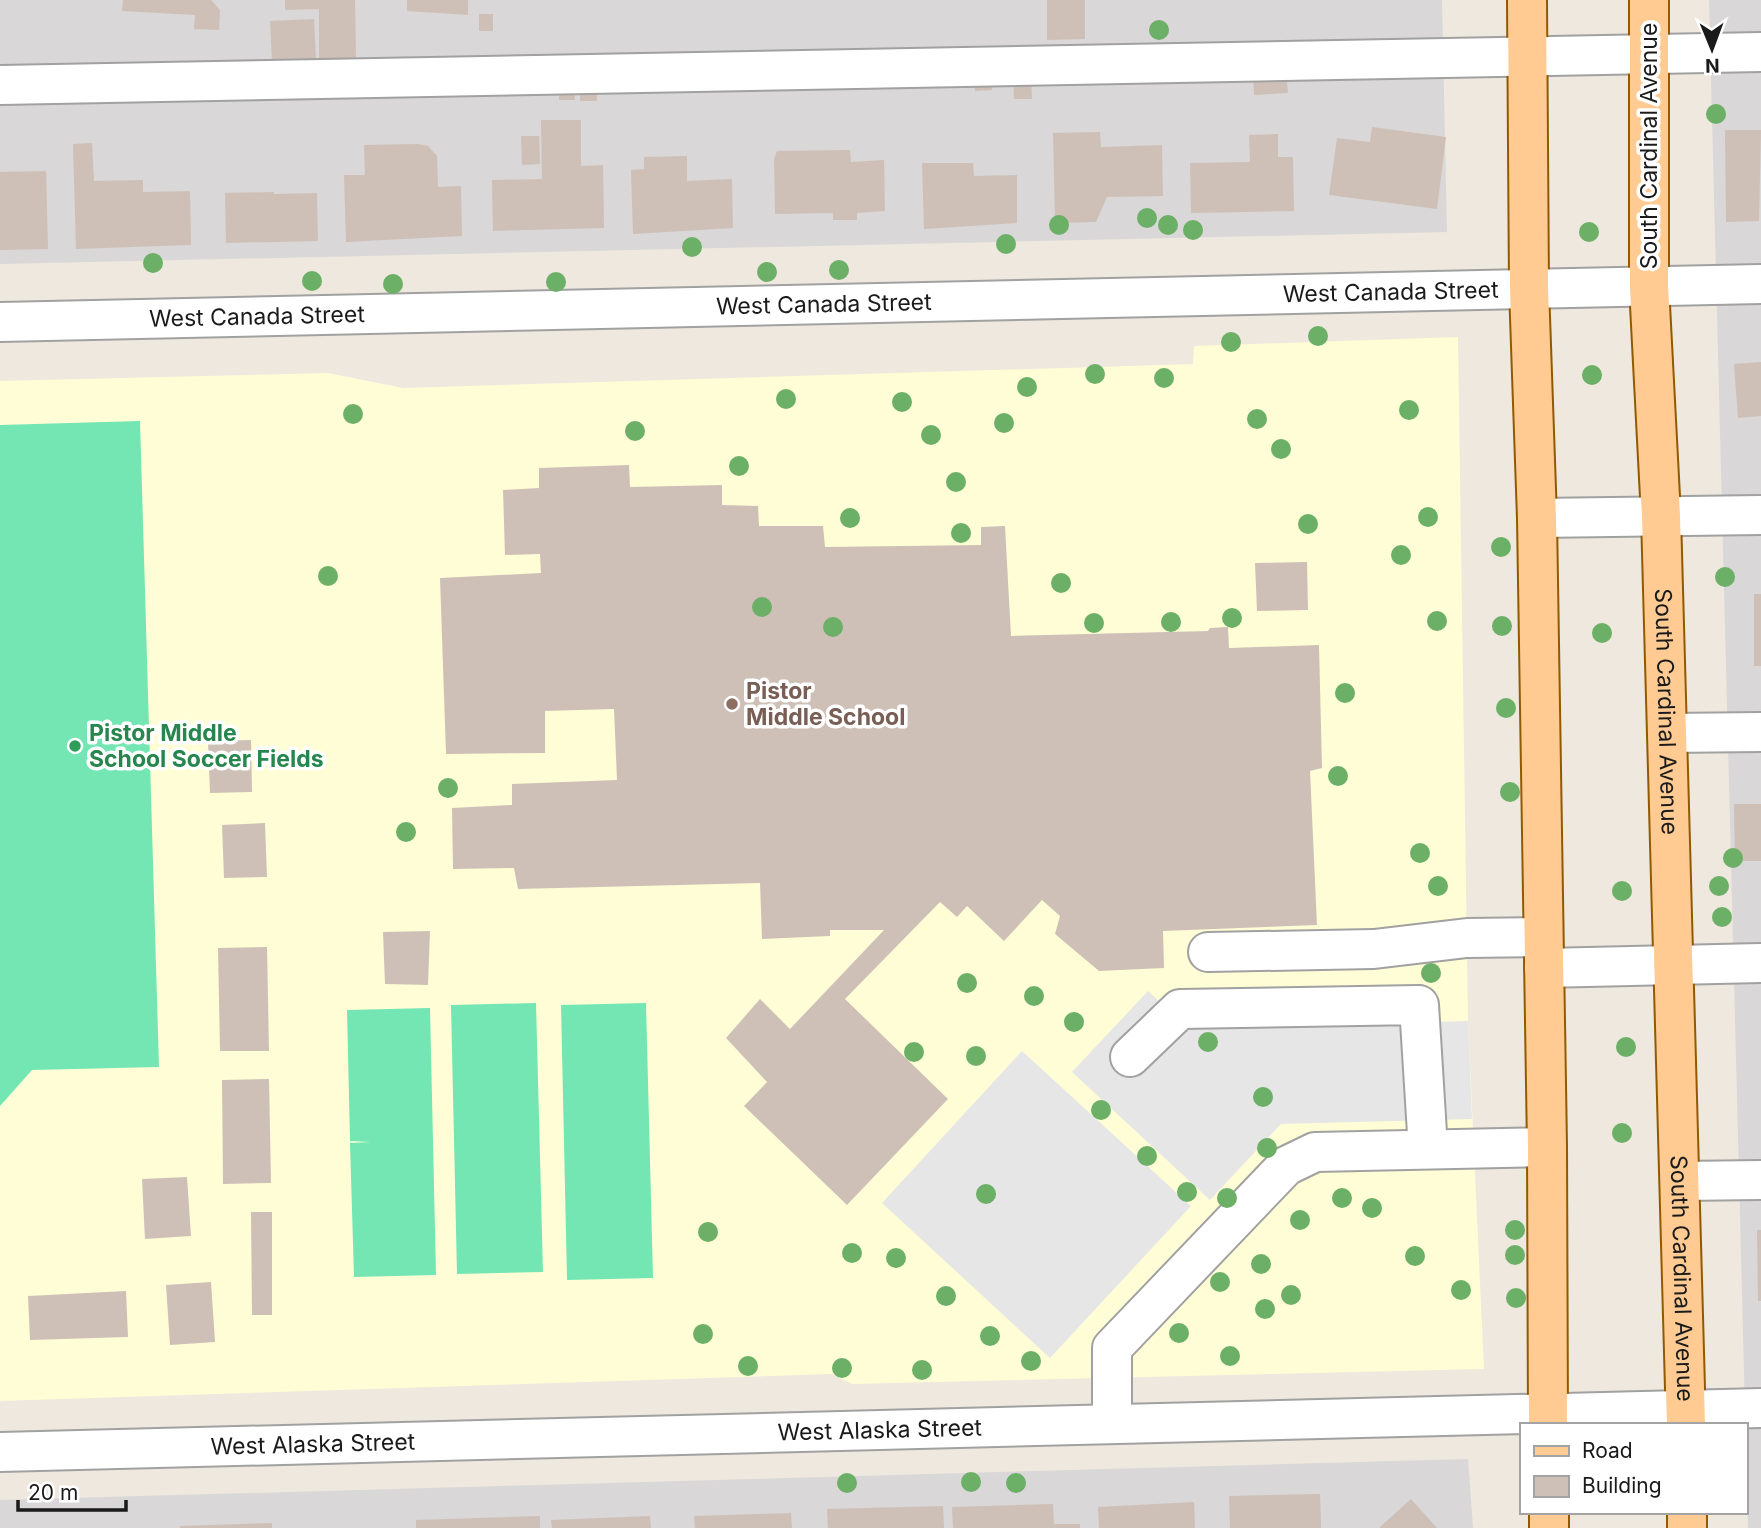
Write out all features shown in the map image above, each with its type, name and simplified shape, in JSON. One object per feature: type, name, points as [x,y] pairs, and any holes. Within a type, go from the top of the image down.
[{"type":"main road","points":[[1527,0],[1547,1147],[1548,1419]]},
{"type":"main road","name":"South Cardinal Avenue","points":[[1649,0],[1649,286],[1661,516],[1686,1416]]},
{"type":"street","points":[[0,85],[1761,51]]},
{"type":"street","name":"West Canada Street","points":[[0,322],[1761,285]]},
{"type":"street","points":[[1537,518],[1761,515]]},
{"type":"street","points":[[1667,733],[1761,732]]},
{"type":"street","points":[[1208,952],[1374,948],[1467,939],[1544,953],[1672,965],[1761,963]]},
{"type":"street","points":[[1130,1057],[1181,1009],[1419,1005],[1428,1149]]},
{"type":"street","points":[[1112,1424],[1112,1348],[1286,1166],[1315,1152],[1547,1147]]},
{"type":"street","points":[[1680,1181],[1761,1180]]},
{"type":"street","name":"West Alaska Street","points":[[0,1452],[1112,1424],[1686,1416],[1761,1408]]},
{"type":"shaded area","points":[[0,0],[1442,0],[1447,232],[0,264]]},
{"type":"shaded area","points":[[1709,0],[1761,0],[1761,1528],[1748,1528]]},
{"type":"shaded area","name":"Pistor Middle School","points":[[1458,337],[1468,1021],[1484,1369],[852,1384],[832,1374],[0,1401],[0,381],[328,373],[403,388],[1193,364],[1194,346]]},
{"type":"shaded area","points":[[1148,991],[1188,1029],[1468,1021],[1472,1119],[1281,1124],[1210,1200],[1072,1072]]},
{"type":"shaded area","points":[[1022,1051],[1191,1206],[1050,1358],[882,1203]]},
{"type":"shaded area","points":[[1468,1459],[1473,1528],[0,1528],[0,1500]]},
{"type":"green space","name":"Pistor Middle School Soccer Fields","points":[[140,421],[159,1067],[32,1070],[0,1106],[0,425]]},
{"type":"green space","points":[[536,1003],[543,1272],[457,1274],[451,1005]]},
{"type":"green space","points":[[646,1003],[653,1278],[567,1280],[561,1005]]},
{"type":"green space","points":[[430,1008],[436,1275],[354,1277],[350,1143],[371,1142],[350,1141],[347,1010]]},
{"type":"building","points":[[123,0],[211,0],[220,10],[219,30],[194,29],[195,15],[122,11]]},
{"type":"building","points":[[285,0],[355,0],[356,58],[319,59],[319,9],[285,10]]},
{"type":"building","points":[[407,0],[468,0],[468,15],[407,11]]},
{"type":"building","points":[[1047,0],[1085,0],[1085,39],[1047,40]]},
{"type":"building","points":[[479,14],[493,14],[493,31],[479,31]]},
{"type":"building","points":[[314,19],[316,60],[272,61],[270,21]]},
{"type":"building","points":[[1286,71],[1288,93],[1254,95],[1253,73]]},
{"type":"building","points":[[974,73],[992,73],[992,90],[975,91]]},
{"type":"building","points":[[1013,76],[1031,76],[1032,99],[1014,99]]},
{"type":"building","points":[[559,84],[574,84],[575,100],[559,100]]},
{"type":"building","points":[[580,89],[597,89],[597,101],[580,101]]},
{"type":"building","points":[[541,120],[581,120],[581,166],[603,165],[604,228],[493,231],[492,180],[542,179]]},
{"type":"building","points":[[1372,127],[1446,137],[1437,209],[1329,195],[1337,138],[1370,142]]},
{"type":"building","points":[[1725,130],[1761,130],[1759,221],[1726,222]]},
{"type":"building","points":[[1100,132],[1101,147],[1162,145],[1163,196],[1107,197],[1096,222],[1055,223],[1053,133]]},
{"type":"building","points":[[1278,134],[1278,157],[1293,157],[1294,211],[1191,213],[1190,163],[1250,162],[1249,135]]},
{"type":"building","points":[[521,136],[539,136],[540,164],[522,165]]},
{"type":"building","points":[[92,143],[94,181],[143,180],[143,192],[190,191],[191,245],[76,249],[73,144]]},
{"type":"building","points":[[364,145],[428,146],[437,156],[438,187],[461,186],[462,236],[346,242],[344,175],[365,175]]},
{"type":"building","points":[[850,150],[851,162],[884,160],[885,211],[857,213],[857,220],[833,220],[833,213],[775,214],[774,159],[777,151]]},
{"type":"building","points":[[687,156],[687,181],[732,179],[733,228],[633,234],[631,170],[644,169],[644,157]]},
{"type":"building","points":[[922,163],[973,163],[974,176],[1017,175],[1017,223],[924,229]]},
{"type":"building","points":[[46,171],[48,249],[0,250],[0,172]]},
{"type":"building","points":[[225,193],[317,193],[318,241],[226,243]]},
{"type":"building","points":[[1761,362],[1761,416],[1738,418],[1734,364]]},
{"type":"building","name":"Pistor Middle School","points":[[629,465],[630,487],[722,485],[722,505],[758,506],[759,526],[823,526],[825,547],[981,545],[981,527],[1005,526],[1011,636],[1208,631],[1210,628],[1228,627],[1229,648],[1319,645],[1322,768],[1310,771],[1317,925],[1163,931],[1164,968],[1099,971],[1055,934],[1060,916],[1042,900],[1004,941],[967,906],[957,917],[940,902],[845,999],[948,1099],[847,1205],[744,1106],[767,1082],[726,1038],[760,999],[790,1029],[884,930],[830,930],[830,936],[762,939],[760,883],[518,889],[514,868],[453,869],[452,808],[512,805],[512,784],[617,780],[614,709],[545,711],[545,753],[446,754],[440,578],[541,573],[540,554],[505,555],[503,490],[539,488],[539,468]]},
{"type":"building","points":[[1307,562],[1308,610],[1257,611],[1255,563]]},
{"type":"building","points":[[1754,594],[1761,594],[1761,666],[1754,666]]},
{"type":"building","points":[[251,740],[252,792],[210,793],[208,741]]},
{"type":"building","points":[[1734,804],[1761,804],[1761,861],[1735,861]]},
{"type":"building","points":[[265,823],[267,877],[224,878],[222,825]]},
{"type":"building","points":[[430,931],[428,985],[385,984],[383,932]]},
{"type":"building","points":[[267,947],[269,1051],[220,1051],[218,948]]},
{"type":"building","points":[[269,1079],[271,1183],[223,1184],[222,1080]]},
{"type":"building","points":[[187,1177],[191,1236],[145,1239],[142,1179]]},
{"type":"building","points":[[251,1212],[272,1212],[272,1315],[252,1315]]},
{"type":"building","points":[[1757,1230],[1761,1230],[1761,1301],[1758,1301]]},
{"type":"building","points":[[211,1282],[215,1342],[170,1345],[166,1285]]},
{"type":"building","points":[[126,1291],[128,1337],[30,1340],[28,1296]]},
{"type":"building","points":[[1320,1494],[1321,1528],[1230,1528],[1229,1496]]},
{"type":"building","points":[[1411,1499],[1437,1528],[1379,1528]]},
{"type":"building","points":[[1194,1502],[1195,1528],[1099,1528],[1098,1507]]},
{"type":"building","points":[[1053,1504],[1054,1524],[1080,1524],[1080,1528],[953,1528],[952,1507]]},
{"type":"building","points":[[943,1506],[944,1528],[828,1528],[827,1509]]},
{"type":"building","points":[[791,1513],[792,1528],[695,1528],[694,1516]]},
{"type":"building","points":[[540,1516],[540,1528],[416,1528],[416,1520]]},
{"type":"building","points":[[650,1516],[651,1528],[552,1528],[551,1520]]},
{"type":"building","points":[[272,1523],[272,1528],[180,1528],[180,1526]]},
{"type":"place","name":"Pistor Middle School","points":[[732,704]]},
{"type":"place","name":"Pistor Middle School Soccer Fields","points":[[75,746]]}]
